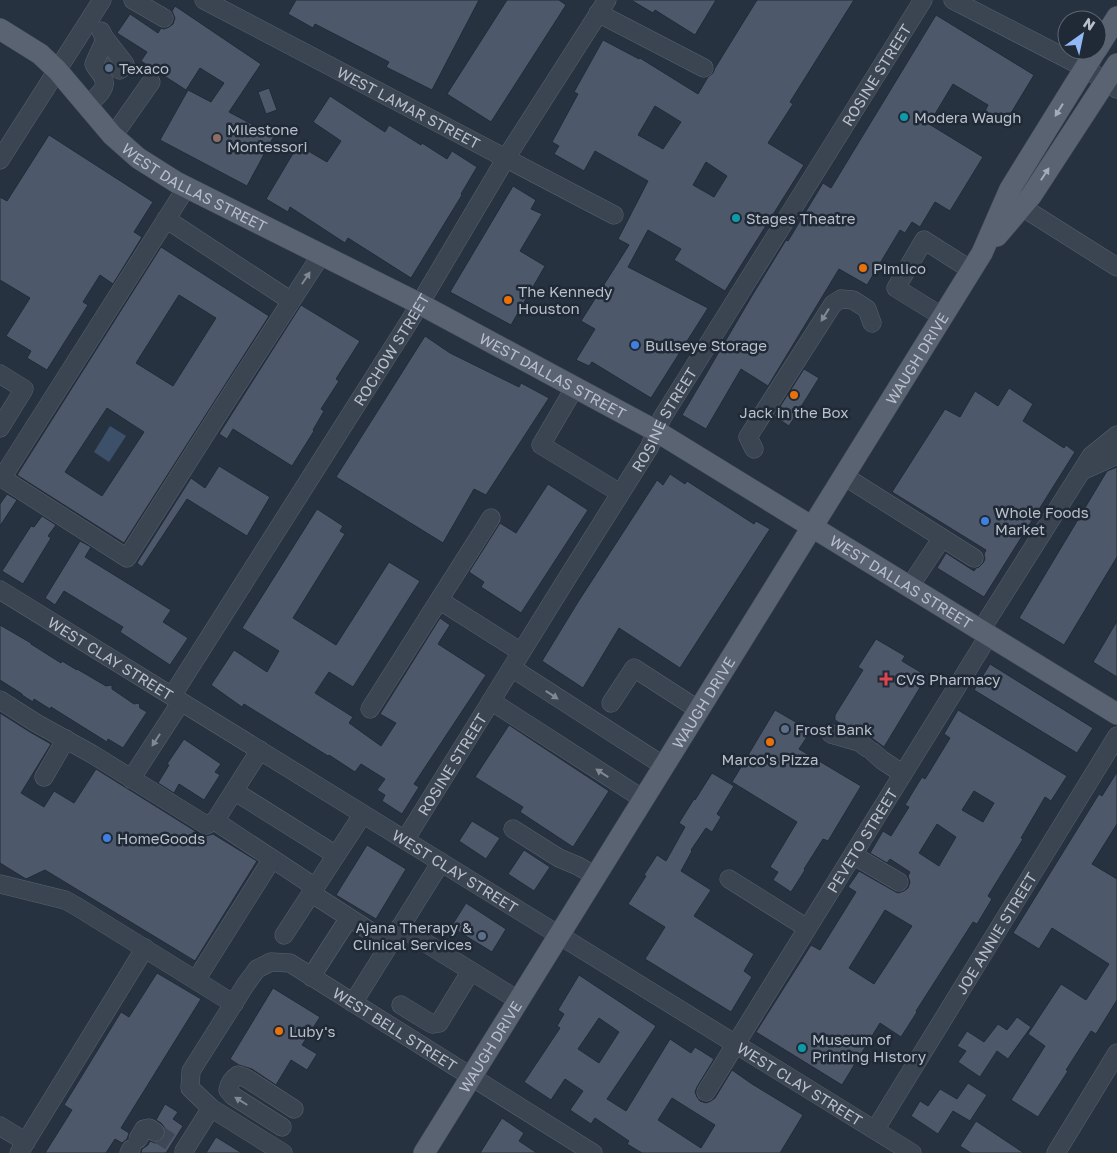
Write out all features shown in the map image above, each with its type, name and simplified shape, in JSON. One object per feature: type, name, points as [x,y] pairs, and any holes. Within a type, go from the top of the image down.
[{"type":"main road","name":"WAUGH DRIVE","points":[[1107,33],[1117,17]]},
{"type":"main road","name":"WEST DALLAS STREET","points":[[0,29],[40,54],[94,99],[113,136],[138,158],[176,182],[420,304],[656,431],[1117,714]]},
{"type":"main road","name":"WAUGH DRIVE","points":[[424,1153],[977,262],[1010,189],[1090,60]]},
{"type":"main road","name":"WAUGH DRIVE","points":[[977,262],[1031,196],[1111,85],[1117,64]]},
{"type":"street","points":[[0,160],[46,85],[58,70],[102,0]]},
{"type":"street","points":[[133,0],[164,18]]},
{"type":"street","name":"ROSINE STREET","points":[[405,840],[649,448],[662,418],[923,0]]},
{"type":"street","points":[[953,0],[1085,68],[1111,85]]},
{"type":"street","name":"WEST LAMAR STREET","points":[[212,2],[614,215]]},
{"type":"street","points":[[602,7],[704,68]]},
{"type":"street","name":"ROCHOW STREET","points":[[131,779],[177,699],[306,486],[420,304],[506,158],[602,7]]},
{"type":"street","points":[[89,20],[102,32],[109,66],[94,99]]},
{"type":"street","points":[[104,37],[104,42],[94,64],[109,66]]},
{"type":"street","points":[[113,136],[152,82]]},
{"type":"street","points":[[186,188],[2,478],[127,558],[291,301],[322,256]]},
{"type":"street","points":[[1022,207],[1117,267]]},
{"type":"street","points":[[166,219],[291,301]]},
{"type":"street","points":[[943,317],[896,288],[924,240],[977,262]]},
{"type":"street","points":[[754,450],[748,437],[832,304],[842,299],[853,300],[867,309],[872,323]]},
{"type":"street","points":[[0,374],[24,389],[0,428]]},
{"type":"street","points":[[575,387],[541,445],[620,494]]},
{"type":"street","name":"PEVETO STREET","points":[[706,1092],[904,774],[1081,471],[1091,456],[1117,436]]},
{"type":"street","points":[[1081,471],[1117,455]]},
{"type":"street","points":[[844,476],[974,558]]},
{"type":"street","points":[[370,709],[491,518]]},
{"type":"street","points":[[910,586],[942,538]]},
{"type":"street","name":"WEST CLAY STREET","points":[[0,590],[912,1153]]},
{"type":"street","points":[[439,600],[521,652]]},
{"type":"street","points":[[512,668],[664,766]]},
{"type":"street","points":[[611,703],[634,668],[699,710]]},
{"type":"street","points":[[0,700],[206,824],[214,822],[260,750]]},
{"type":"street","points":[[491,701],[643,799]]},
{"type":"street","points":[[831,734],[859,742],[904,774]]},
{"type":"street","name":"JOE ANNIE STREET","points":[[875,1130],[1117,736]]},
{"type":"street","points":[[44,777],[66,739]]},
{"type":"street","points":[[234,791],[336,855]]},
{"type":"street","points":[[284,935],[363,814]]},
{"type":"street","points":[[214,822],[272,859],[349,918],[390,944]]},
{"type":"street","points":[[513,829],[559,858],[595,876]]},
{"type":"street","points":[[853,855],[899,882]]},
{"type":"street","points":[[196,980],[272,859]]},
{"type":"street","points":[[353,1003],[441,862]]},
{"type":"street","points":[[729,879],[807,928]]},
{"type":"street","points":[[0,884],[64,900],[76,906],[234,1004],[191,1071],[190,1088],[211,1108],[283,1153]]},
{"type":"street","points":[[311,976],[349,918]]},
{"type":"street","points":[[400,927],[518,1000]]},
{"type":"street","points":[[0,1126],[22,1147],[145,948]]},
{"type":"street","name":"WEST BELL STREET","points":[[234,1004],[257,969],[271,962],[290,963],[593,1153]]},
{"type":"street","points":[[401,1005],[432,1024],[439,1023],[470,970]]},
{"type":"street","points":[[1056,1153],[1117,1053]]},
{"type":"street","points":[[282,1128],[233,1096],[228,1090],[229,1084],[238,1075],[246,1078],[294,1109]]},
{"type":"street","points":[[180,1149],[211,1108]]},
{"type":"street","points":[[132,1147],[144,1129],[149,1128],[156,1132]]},
{"type":"water","points":[[110,426],[126,436],[109,462],[94,452]]},
{"type":"building","points":[[296,0],[479,0],[432,90],[386,67],[389,62],[315,24],[313,28],[288,14]]},
{"type":"building","points":[[507,0],[559,0],[566,5],[491,122],[447,94]]},
{"type":"building","points":[[631,0],[716,0],[695,35],[655,10],[653,13]]},
{"type":"building","points":[[757,0],[854,0],[790,102],[793,104],[768,143],[804,165],[725,291],[674,260],[681,249],[648,230],[628,267],[708,308],[651,398],[592,362],[589,366],[576,360],[595,329],[581,321],[629,245],[618,239],[648,181],[595,151],[584,171],[554,154],[559,146],[552,142],[578,94],[574,92],[603,40],[640,58],[698,94]],"holes":[[[655,106],[681,122],[663,149],[638,135]],[[706,162],[727,176],[714,197],[693,185]]]},
{"type":"building","points":[[175,6],[261,64],[229,112],[274,136],[247,186],[160,140],[188,90],[211,102],[224,83],[200,68],[186,90],[141,61],[147,52],[117,33],[130,14],[158,33],[161,28],[164,29],[173,24],[175,18],[172,11]]},
{"type":"building","points":[[936,15],[1034,75],[1005,123],[985,111],[988,105],[953,84],[929,124],[983,157],[950,211],[935,202],[920,227],[912,222],[905,233],[900,230],[867,285],[839,269],[768,386],[741,369],[706,429],[682,415],[786,240],[788,241],[823,183],[831,188]]},
{"type":"building","points":[[269,88],[277,110],[266,114],[258,92]]},
{"type":"building","points":[[330,96],[385,132],[389,125],[447,159],[452,151],[477,167],[411,278],[348,238],[345,243],[290,207],[288,212],[266,199],[298,145],[327,162],[341,141],[313,122]]},
{"type":"building","points":[[49,135],[153,202],[134,232],[142,237],[113,284],[100,275],[83,302],[88,305],[47,370],[27,358],[31,351],[6,336],[30,298],[0,280],[0,197],[7,201]]},
{"type":"building","points":[[513,186],[536,200],[531,209],[542,214],[520,251],[545,266],[511,325],[450,292]]},
{"type":"building","points":[[161,247],[269,316],[124,543],[17,475]],"holes":[[[179,295],[216,318],[173,386],[136,363]],[[107,408],[144,432],[102,496],[65,472]]]},
{"type":"building","points":[[301,305],[360,341],[336,379],[339,381],[321,409],[324,411],[314,431],[292,466],[233,429],[227,439],[219,434]]},
{"type":"building","points":[[425,336],[450,353],[519,387],[521,383],[549,398],[486,495],[474,489],[443,543],[336,477]]},
{"type":"building","name":"Jack in the Box","points":[[804,369],[819,378],[789,426],[774,416]]},
{"type":"building","name":"Whole Foods Market","points":[[1009,388],[1033,404],[1023,421],[1064,448],[1066,445],[1075,452],[984,597],[937,568],[946,553],[974,571],[983,563],[986,550],[892,492],[945,409],[960,417],[975,391],[998,406]]},
{"type":"building","points":[[219,466],[270,497],[247,536],[187,499],[142,567],[137,563],[191,478],[205,488]]},
{"type":"building","points":[[1117,467],[1117,557],[1064,645],[1019,618],[1107,471]]},
{"type":"building","points":[[670,474],[685,484],[687,481],[754,524],[756,521],[770,529],[680,668],[619,628],[583,688],[542,661],[657,480],[663,485]]},
{"type":"building","points":[[548,484],[588,510],[521,613],[481,587],[484,582],[469,572],[500,523],[516,533]]},
{"type":"building","points":[[7,494],[17,500],[0,526],[0,504]]},
{"type":"building","points":[[317,509],[343,526],[340,531],[345,534],[293,618],[336,645],[389,562],[420,581],[353,687],[329,672],[315,693],[353,717],[349,723],[381,746],[396,723],[380,714],[440,618],[450,625],[438,644],[486,675],[414,784],[419,787],[402,814],[382,801],[385,795],[377,790],[385,779],[361,764],[355,772],[244,704],[242,707],[211,685],[234,650],[267,672],[279,651],[242,628]]},
{"type":"building","points":[[42,516],[56,525],[48,536],[51,538],[23,584],[2,571],[31,526],[34,527]]},
{"type":"building","points":[[80,541],[91,547],[85,557],[171,610],[163,622],[188,638],[170,665],[120,632],[123,627],[64,591],[55,605],[45,598]]},
{"type":"building","points":[[1117,621],[1117,677],[1093,662]]},
{"type":"building","points":[[0,625],[61,663],[62,661],[106,686],[112,685],[112,689],[134,704],[139,703],[140,708],[147,712],[123,748],[108,739],[107,742],[51,707],[50,709],[34,699],[33,702],[0,680]]},
{"type":"building","name":"CVS Pharmacy","points":[[876,639],[905,656],[902,661],[927,676],[884,747],[865,733],[847,728],[835,720],[835,715],[863,670],[858,667]]},
{"type":"building","points":[[990,664],[1093,728],[1077,753],[974,690]]},
{"type":"building","points":[[775,710],[811,731],[799,749],[861,786],[828,841],[823,839],[791,892],[773,880],[778,872],[770,867],[797,822],[732,782]]},
{"type":"building","points":[[958,710],[1067,776],[1051,801],[1045,797],[1021,838],[1023,839],[988,896],[992,899],[977,924],[973,922],[901,1037],[880,1023],[842,1085],[756,1032],[811,945],[820,950],[856,892],[848,887],[859,871],[898,893],[908,888],[910,872],[890,859],[887,863],[870,853],[883,831],[891,836],[909,807],[905,805],[914,790],[922,777],[925,779],[950,738],[944,734]],"holes":[[[974,791],[994,803],[983,822],[962,810]],[[937,824],[956,837],[939,866],[919,853]],[[885,910],[912,926],[874,984],[849,968]]]},
{"type":"building","points":[[0,713],[51,744],[21,793],[44,807],[54,791],[74,803],[96,769],[200,834],[206,836],[213,834],[257,861],[195,961],[45,870],[26,879],[0,863]]},
{"type":"building","points":[[509,725],[609,791],[573,847],[520,812],[523,807],[475,777]]},
{"type":"building","points":[[184,739],[221,764],[215,772],[220,775],[204,800],[179,784],[174,793],[158,783],[169,765],[167,764]]},
{"type":"building","points":[[1117,772],[1117,824],[1092,864],[1117,879],[1117,1000],[1096,1034],[1091,1031],[1038,1117],[1011,1100],[1045,1046],[1028,1034],[1061,984],[1086,1000],[1109,964],[1052,928],[1039,949],[1013,933],[1099,794],[1102,796]]},
{"type":"building","points":[[712,773],[734,786],[717,814],[721,817],[712,832],[706,828],[691,850],[681,871],[711,890],[694,916],[754,954],[744,971],[752,977],[731,1012],[645,959],[665,927],[628,904],[657,855],[666,861],[685,827],[679,823]]},
{"type":"building","points":[[472,821],[500,838],[486,859],[459,841]]},
{"type":"building","points":[[367,845],[406,869],[376,919],[336,895]]},
{"type":"building","points":[[524,850],[550,867],[534,891],[508,874]]},
{"type":"building","points":[[466,903],[506,929],[492,952],[451,927]]},
{"type":"building","points":[[157,973],[201,999],[121,1128],[129,1133],[127,1139],[122,1143],[115,1139],[106,1153],[45,1153],[72,1110],[64,1105],[121,1012],[129,1017]]},
{"type":"building","points":[[579,975],[656,1026],[607,1099],[626,1111],[670,1039],[691,1053],[695,1047],[714,1059],[695,1092],[700,1101],[706,1103],[715,1098],[732,1070],[803,1115],[780,1153],[642,1153],[627,1144],[629,1141],[595,1118],[591,1124],[570,1110],[583,1091],[565,1079],[551,1100],[524,1082],[560,1028],[557,1026],[564,1014],[558,1010]],"holes":[[[599,1018],[619,1032],[599,1063],[578,1049]],[[672,1098],[715,1125],[701,1148],[658,1120]]]},
{"type":"building","name":"Luby's","points":[[273,988],[320,1017],[302,1045],[317,1054],[307,1070],[291,1060],[276,1085],[252,1069],[239,1065],[230,1059]]},
{"type":"building","points":[[1017,1017],[1031,1027],[1008,1059],[997,1051],[980,1077],[958,1062],[966,1051],[957,1046],[967,1031],[984,1042],[998,1024],[1007,1030]]},
{"type":"building","points":[[968,1083],[987,1095],[970,1121],[953,1111],[938,1134],[911,1116],[920,1101],[928,1106],[940,1089],[957,1099]]},
{"type":"building","points":[[165,1104],[178,1112],[173,1119],[183,1126],[166,1153],[141,1153],[142,1149],[150,1141],[159,1142],[164,1137],[165,1128],[156,1120]]},
{"type":"building","points":[[502,1118],[524,1133],[519,1141],[537,1153],[480,1153]]},
{"type":"building","points":[[976,1121],[1024,1153],[971,1153],[960,1146]]},
{"type":"building","points":[[216,1137],[242,1153],[206,1153]]},
{"type":"tunnel","points":[[101,67],[109,58]]},
{"type":"tunnel","points":[[155,1132],[172,1143]]},
{"type":"place","name":"Texaco","points":[[109,68]]},
{"type":"place","name":"Modera Waugh","points":[[904,117]]},
{"type":"place","name":"Milestone Montessori","points":[[217,138]]},
{"type":"place","name":"Stages Theatre","points":[[736,218]]},
{"type":"place","name":"Pimlico","points":[[863,268]]},
{"type":"place","name":"The Kennedy Houston","points":[[508,300]]},
{"type":"place","name":"Bullseye Storage","points":[[635,345]]},
{"type":"place","name":"Jack in the Box","points":[[794,395]]},
{"type":"place","name":"Whole Foods Market","points":[[985,521]]},
{"type":"place","name":"CVS Pharmacy","points":[[886,679]]},
{"type":"place","name":"Frost Bank","points":[[785,729]]},
{"type":"place","name":"Marco's Pizza","points":[[770,742]]},
{"type":"place","name":"HomeGoods","points":[[107,838]]},
{"type":"place","name":"Ajana Therapy & Clinical Services","points":[[482,936]]},
{"type":"place","name":"Luby's","points":[[279,1031]]},
{"type":"place","name":"Museum of Printing History","points":[[802,1048]]}]
